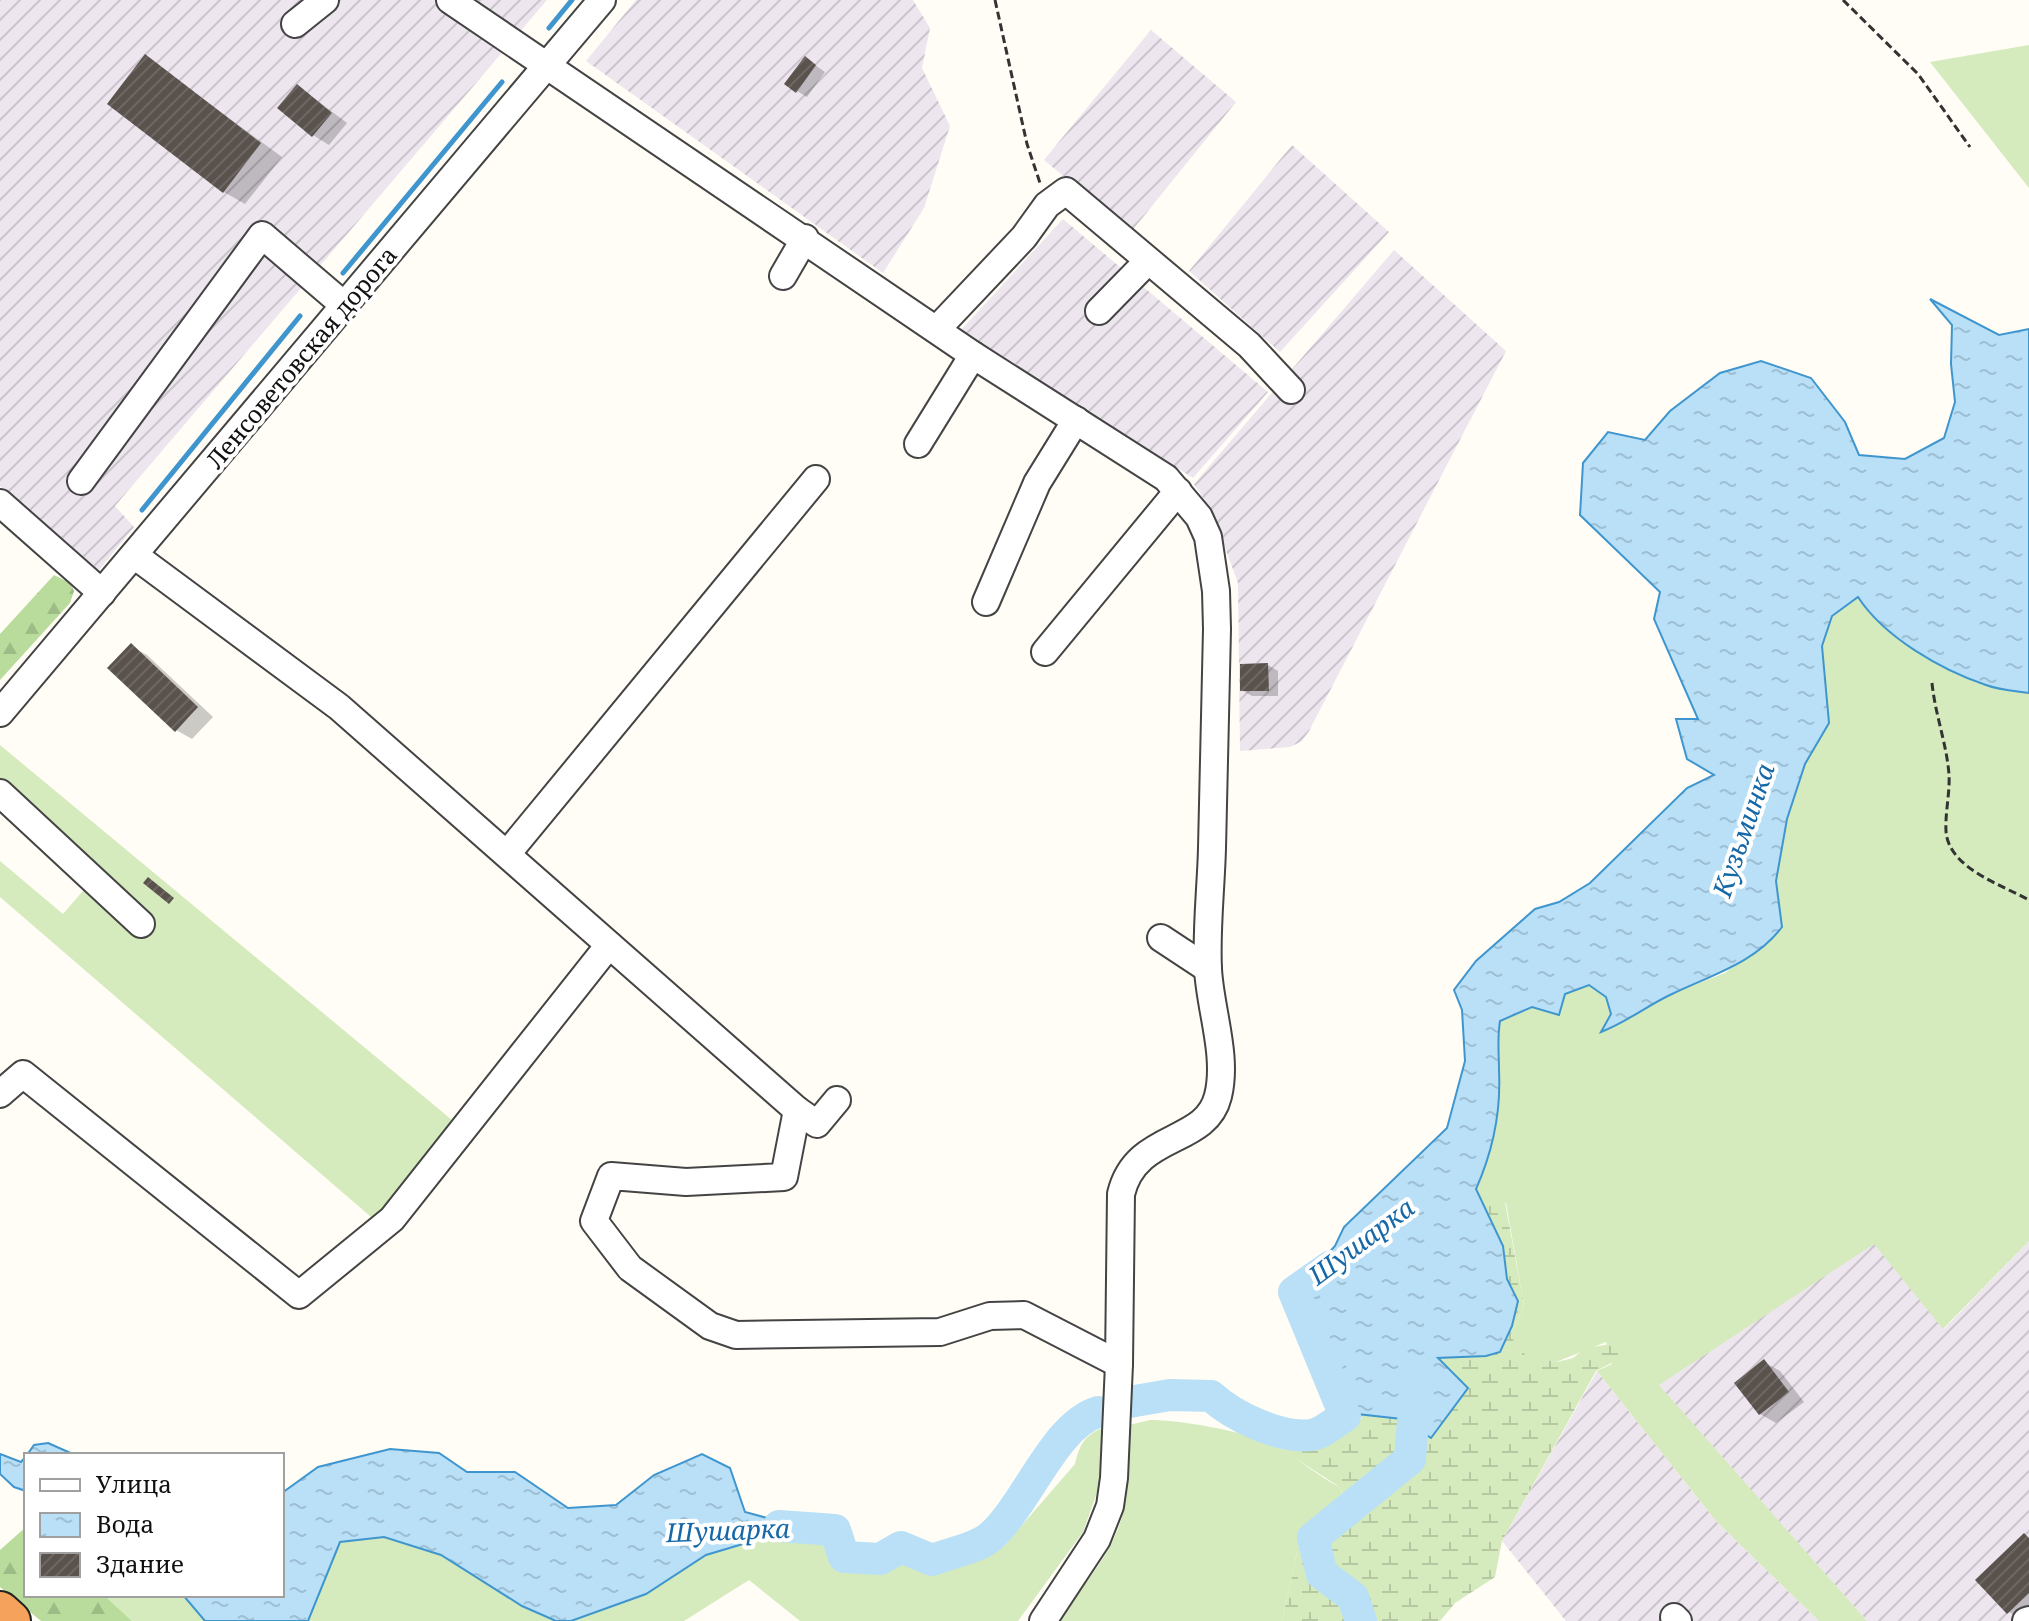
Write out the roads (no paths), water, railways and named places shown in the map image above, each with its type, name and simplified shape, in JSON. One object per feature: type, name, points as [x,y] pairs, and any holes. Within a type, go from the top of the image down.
[{"type":"highway","points":[[0,1612],[10,1621]]},
{"type":"street","points":[[295,24],[325,0]]},
{"type":"street","points":[[450,0],[805,238],[973,355],[1151,466],[1178,491],[1199,517],[1208,537],[1216,591],[1208,969],[1220,1070],[1219,1092],[1214,1109],[1196,1125],[1150,1150],[1126,1174],[1121,1194],[1119,1364],[1110,1506],[1097,1539],[1043,1621]]},
{"type":"street","name":"Ленсоветовская дорога","points":[[0,713],[602,0]]},
{"type":"street","points":[[937,329],[1024,237],[1047,205],[1066,191],[1249,345],[1291,390]]},
{"type":"street","points":[[81,481],[262,235],[345,306]]},
{"type":"street","points":[[783,276],[805,238]]},
{"type":"street","points":[[1099,311],[1147,262]]},
{"type":"street","points":[[918,444],[973,355]]},
{"type":"street","points":[[986,602],[1037,483],[1076,420]]},
{"type":"street","points":[[507,854],[816,479]]},
{"type":"street","points":[[1045,652],[1178,491]]},
{"type":"street","points":[[0,503],[102,593]]},
{"type":"street","points":[[134,555],[339,707],[797,1110],[817,1124],[837,1100]]},
{"type":"street","points":[[0,793],[141,924]]},
{"type":"street","points":[[1161,938],[1208,969]]},
{"type":"street","points":[[0,1094],[23,1074],[299,1295],[392,1219],[609,945]]},
{"type":"street","points":[[797,1110],[784,1177],[686,1182],[611,1176],[594,1221],[630,1268],[710,1326],[736,1335],[940,1332],[1009,1314],[1042,1322],[1119,1364]]},
{"type":"water","points":[[1930,299],[1999,335],[2029,329],[2029,693],[1991,687],[1933,661],[1883,626],[1858,597],[1832,616],[1822,646],[1829,723],[1805,764],[1787,819],[1776,881],[1782,927],[1746,959],[1663,998],[1601,1032],[1611,1014],[1606,997],[1589,985],[1565,994],[1559,1015],[1532,1007],[1500,1021],[1497,1116],[1487,1161],[1476,1189],[1503,1246],[1507,1279],[1518,1301],[1512,1326],[1500,1352],[1486,1356],[1438,1358],[1468,1388],[1431,1438],[1402,1419],[1348,1413],[1295,1289],[1335,1246],[1344,1227],[1447,1128],[1465,1061],[1462,1010],[1454,990],[1476,961],[1535,909],[1559,902],[1590,883],[1687,788],[1714,775],[1687,759],[1676,719],[1698,719],[1654,619],[1660,592],[1580,515],[1583,463],[1608,432],[1645,440],[1670,411],[1720,373],[1761,361],[1811,378],[1845,422],[1859,455],[1905,459],[1944,438],[1955,402],[1951,364],[1952,325]]},
{"type":"water","points":[[48,1443],[70,1453],[28,1453],[34,1445]]},
{"type":"water","points":[[390,1449],[439,1453],[467,1472],[515,1472],[568,1508],[616,1505],[654,1475],[702,1454],[730,1468],[745,1512],[782,1522],[821,1523],[821,1534],[783,1532],[706,1555],[646,1594],[571,1621],[556,1621],[522,1606],[441,1555],[384,1537],[340,1542],[308,1621],[205,1621],[185,1597],[284,1597],[284,1492],[318,1467]]},
{"type":"water","points":[[0,1454],[21,1462],[24,1458],[24,1490],[14,1487],[0,1474]]},
{"type":"waterway","points":[[549,28],[572,0]]},
{"type":"waterway","points":[[343,273],[502,82]]},
{"type":"waterway","points":[[142,510],[300,316]]},
{"type":"waterway","name":"Шушарка","points":[[1129,1402],[1170,1395],[1211,1396],[1244,1418],[1272,1430],[1311,1435],[1329,1427],[1345,1416],[1294,1292],[1331,1266]]},
{"type":"waterway","name":"Кузьминка","points":[[1361,1621],[1353,1597],[1322,1574],[1313,1538],[1410,1459],[1416,1384]]},
{"type":"waterway","name":"Шушарка","points":[[779,1526],[835,1530],[844,1557],[880,1559],[901,1547],[932,1560],[970,1548],[990,1537],[1003,1523],[1068,1433],[1082,1420],[1098,1412]]}]
